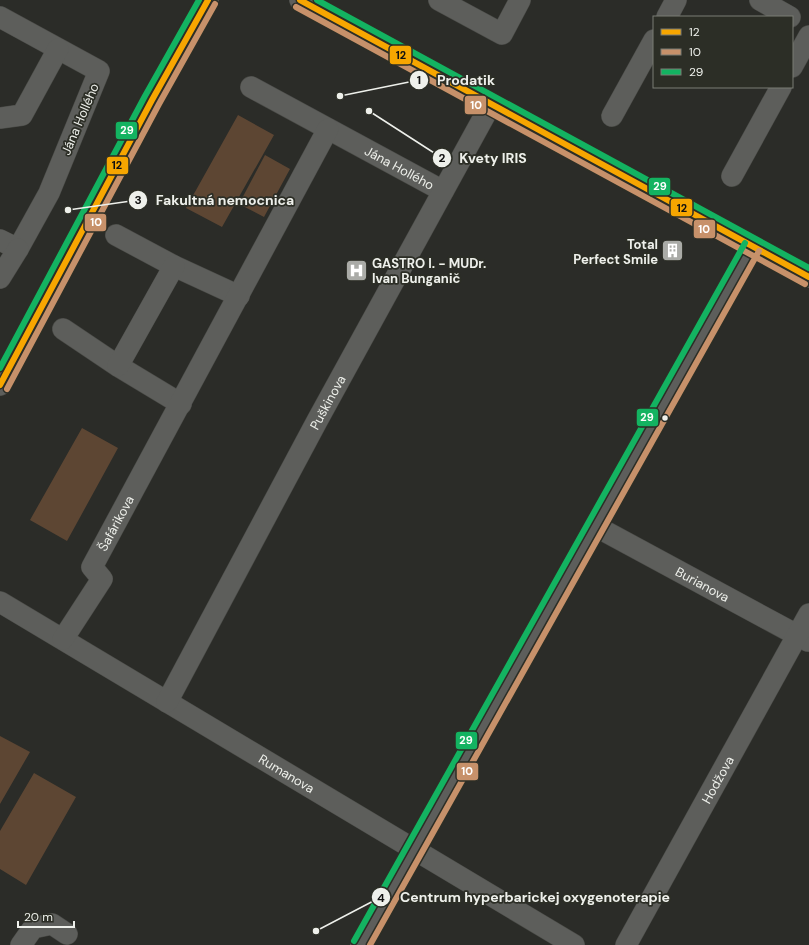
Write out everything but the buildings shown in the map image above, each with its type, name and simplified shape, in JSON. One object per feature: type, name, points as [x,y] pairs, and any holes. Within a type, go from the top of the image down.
[{"type":"street","points":[[0,385],[99,198],[208,0]]},
{"type":"street","points":[[300,0],[809,277]]},
{"type":"street","points":[[439,0],[502,34],[520,0]]},
{"type":"street","points":[[668,16],[676,0]]},
{"type":"street","points":[[760,0],[788,16]]},
{"type":"street","name":"Jána Hollého","points":[[0,17],[99,71],[49,193],[9,245]]},
{"type":"street","points":[[793,19],[809,28]]},
{"type":"street","points":[[793,65],[809,36]]},
{"type":"street","points":[[612,116],[653,42]]},
{"type":"street","points":[[0,118],[22,115],[58,49]]},
{"type":"street","name":"Jána Hollého","points":[[251,87],[443,191]]},
{"type":"street","points":[[732,176],[780,88]]},
{"type":"street","name":"Puškinova","points":[[167,702],[491,104]]},
{"type":"street","points":[[70,254],[76,219],[90,192],[126,126],[150,105]]},
{"type":"street","name":"Šafárikova","points":[[63,639],[102,579],[92,567],[328,129]]},
{"type":"street","points":[[26,336],[54,313],[94,240],[99,198]]},
{"type":"street","points":[[116,234],[174,266],[239,296]]},
{"type":"street","points":[[0,278],[9,245]]},
{"type":"street","points":[[361,945],[597,527],[752,247]]},
{"type":"street","points":[[118,366],[174,266]]},
{"type":"street","points":[[64,330],[118,366],[181,404]]},
{"type":"street","name":"Burianova","points":[[597,527],[803,638]]},
{"type":"street","name":"Rumanova","points":[[0,602],[574,945]]},
{"type":"street","name":"Hodžova","points":[[626,945],[803,638],[809,614]]},
{"type":"street","points":[[21,945],[33,928],[52,924],[67,934]]},
{"type":"shaded area","points":[[238,115],[274,135],[222,227],[186,208]]},
{"type":"shaded area","points":[[265,155],[290,169],[264,217],[239,204]]},
{"type":"shaded area","points":[[82,428],[118,448],[67,541],[30,520]]},
{"type":"shaded area","points":[[0,736],[30,752],[0,804]]},
{"type":"shaded area","points":[[34,773],[76,797],[26,885],[0,869],[0,831]]},
{"type":"transit line","name":"29","points":[[0,368],[145,96],[199,0]]},
{"type":"transit line","name":"12","points":[[0,385],[152,100],[208,0]]},
{"type":"transit line","name":"12","points":[[300,0],[809,277]]},
{"type":"transit line","name":"29","points":[[317,0],[809,268]]},
{"type":"transit line","name":"10","points":[[7,389],[159,104],[215,4]]},
{"type":"transit line","name":"10","points":[[296,7],[805,284]]},
{"type":"transit line","name":"29","points":[[354,941],[745,243]]},
{"type":"transit line","name":"10","points":[[370,945],[759,251]]},
{"type":"place","name":"Prodatik","points":[[340,96]]},
{"type":"place","name":"Kvety IRIS","points":[[369,111]]},
{"type":"place","name":"Fakultná nemocnica","points":[[68,210]]},
{"type":"place","name":"Total Perfect Smile","points":[[673,251]]},
{"type":"place","name":"GASTRO I. - MUDr. Ivan Bunganič","points":[[357,270]]},
{"type":"place","name":"Centrum hyperbarickej oxygenoterapie","points":[[316,931]]}]
